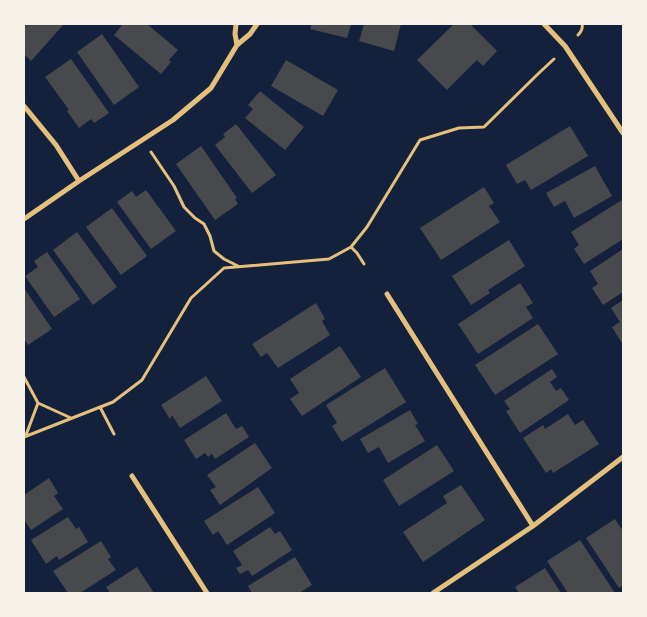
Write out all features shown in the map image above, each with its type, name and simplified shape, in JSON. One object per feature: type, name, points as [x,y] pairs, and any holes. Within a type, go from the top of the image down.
[{"type":"street","points":[[236,24],[235,34],[238,45]]},
{"type":"street","points":[[24,220],[79,181],[173,120],[211,88],[238,45],[250,34],[257,24]]},
{"type":"street","points":[[544,24],[566,46],[623,133]]},
{"type":"street","points":[[24,106],[56,145],[79,181]]},
{"type":"street","points":[[387,294],[533,526]]},
{"type":"street","points":[[433,593],[533,526],[623,457]]},
{"type":"street","points":[[132,476],[207,593]]},
{"type":"path","points":[[578,36],[582,24]]},
{"type":"path","points":[[25,436],[113,402],[142,380],[192,298],[224,268],[329,259],[351,247],[367,228],[420,140],[458,128],[484,127],[554,59]]},
{"type":"path","points":[[151,152],[174,186],[184,207],[204,224],[214,251],[224,260],[238,267]]},
{"type":"path","points":[[351,247],[357,252],[364,264]]},
{"type":"path","points":[[24,377],[38,403],[71,418]]},
{"type":"path","points":[[25,436],[38,403]]},
{"type":"path","points":[[100,407],[114,434]]},
{"type":"building","points":[[24,24],[64,24],[31,61],[24,54]]},
{"type":"building","points":[[123,24],[147,24],[178,50],[169,60],[171,62],[161,74],[114,35]]},
{"type":"building","points":[[312,24],[351,24],[347,38],[310,29]]},
{"type":"building","points":[[364,24],[401,24],[394,51],[359,41]]},
{"type":"building","points":[[454,24],[470,24],[497,51],[483,66],[477,60],[447,90],[417,60]]},
{"type":"building","points":[[102,34],[139,87],[114,105],[77,52]]},
{"type":"building","points":[[71,59],[109,113],[94,123],[91,119],[79,128],[67,111],[69,110],[45,77]]},
{"type":"building","points":[[286,60],[338,90],[323,116],[271,86]]},
{"type":"building","points":[[260,91],[304,127],[285,150],[245,118],[253,109],[248,105]]},
{"type":"building","points":[[236,124],[276,175],[252,193],[215,145],[225,137],[223,134]]},
{"type":"building","points":[[570,126],[588,156],[531,190],[525,180],[517,184],[506,165]]},
{"type":"building","points":[[201,146],[237,198],[235,199],[238,204],[215,220],[176,164]]},
{"type":"building","points":[[595,166],[612,196],[574,218],[565,201],[554,207],[546,193]]},
{"type":"building","points":[[484,187],[494,203],[489,206],[500,222],[441,260],[420,228]]},
{"type":"building","points":[[146,190],[176,231],[151,249],[117,202],[132,191],[136,197]]},
{"type":"building","points":[[622,200],[623,239],[584,264],[574,249],[579,245],[571,232]]},
{"type":"building","points":[[112,208],[147,256],[121,275],[86,227]]},
{"type":"building","points":[[77,232],[117,287],[93,305],[53,250]]},
{"type":"building","points":[[509,240],[525,266],[488,290],[490,293],[471,305],[452,276]]},
{"type":"building","points":[[623,249],[623,292],[603,305],[592,288],[598,284],[590,271]]},
{"type":"building","points":[[47,252],[80,299],[54,317],[25,276],[38,267],[34,261]]},
{"type":"building","points":[[520,283],[533,303],[526,307],[533,318],[478,354],[458,324]]},
{"type":"building","points":[[24,288],[52,329],[28,345],[24,339]]},
{"type":"building","points":[[623,300],[623,345],[612,327],[620,322],[611,308]]},
{"type":"building","points":[[316,303],[325,319],[322,321],[330,335],[278,368],[267,353],[261,357],[252,344]]},
{"type":"building","points":[[538,324],[558,354],[495,395],[475,365]]},
{"type":"building","points":[[340,346],[361,377],[302,416],[290,399],[299,393],[290,379]]},
{"type":"building","points":[[385,368],[406,402],[342,442],[332,426],[337,423],[326,405]]},
{"type":"building","points":[[552,369],[557,377],[550,382],[556,391],[561,388],[569,400],[520,433],[506,411],[510,409],[504,401]]},
{"type":"building","points":[[206,376],[222,401],[180,428],[172,415],[170,419],[161,405]]},
{"type":"building","points":[[410,410],[418,424],[415,425],[425,441],[388,463],[379,447],[368,453],[360,439]]},
{"type":"building","points":[[226,413],[236,429],[242,426],[249,437],[215,459],[212,454],[208,457],[205,453],[196,459],[184,440]]},
{"type":"building","points":[[568,414],[575,425],[583,420],[599,444],[553,473],[551,469],[546,473],[523,438],[543,425],[545,429]]},
{"type":"building","points":[[255,443],[272,468],[220,505],[210,490],[216,487],[207,475]]},
{"type":"building","points":[[437,445],[454,471],[399,506],[383,480]]},
{"type":"building","points":[[49,478],[58,493],[54,496],[63,509],[31,530],[24,520],[24,495]]},
{"type":"building","points":[[461,485],[485,520],[423,562],[403,532],[447,503],[443,496]]},
{"type":"building","points":[[258,487],[275,513],[227,545],[218,531],[213,535],[204,521]]},
{"type":"building","points":[[68,517],[76,529],[79,527],[88,542],[59,560],[57,556],[46,564],[31,540]]},
{"type":"building","points":[[615,519],[623,531],[623,585],[619,588],[586,538]]},
{"type":"building","points":[[270,527],[275,534],[280,531],[292,550],[252,576],[248,570],[240,574],[236,568],[242,565],[233,551]]},
{"type":"building","points":[[580,540],[615,593],[568,593],[547,561]]},
{"type":"building","points":[[101,541],[111,557],[108,559],[116,570],[80,593],[68,593],[53,571]]},
{"type":"building","points":[[295,557],[312,585],[299,593],[252,593],[248,586]]},
{"type":"building","points":[[137,567],[154,593],[110,593],[106,587]]},
{"type":"building","points":[[545,568],[561,593],[519,593],[515,587]]}]
